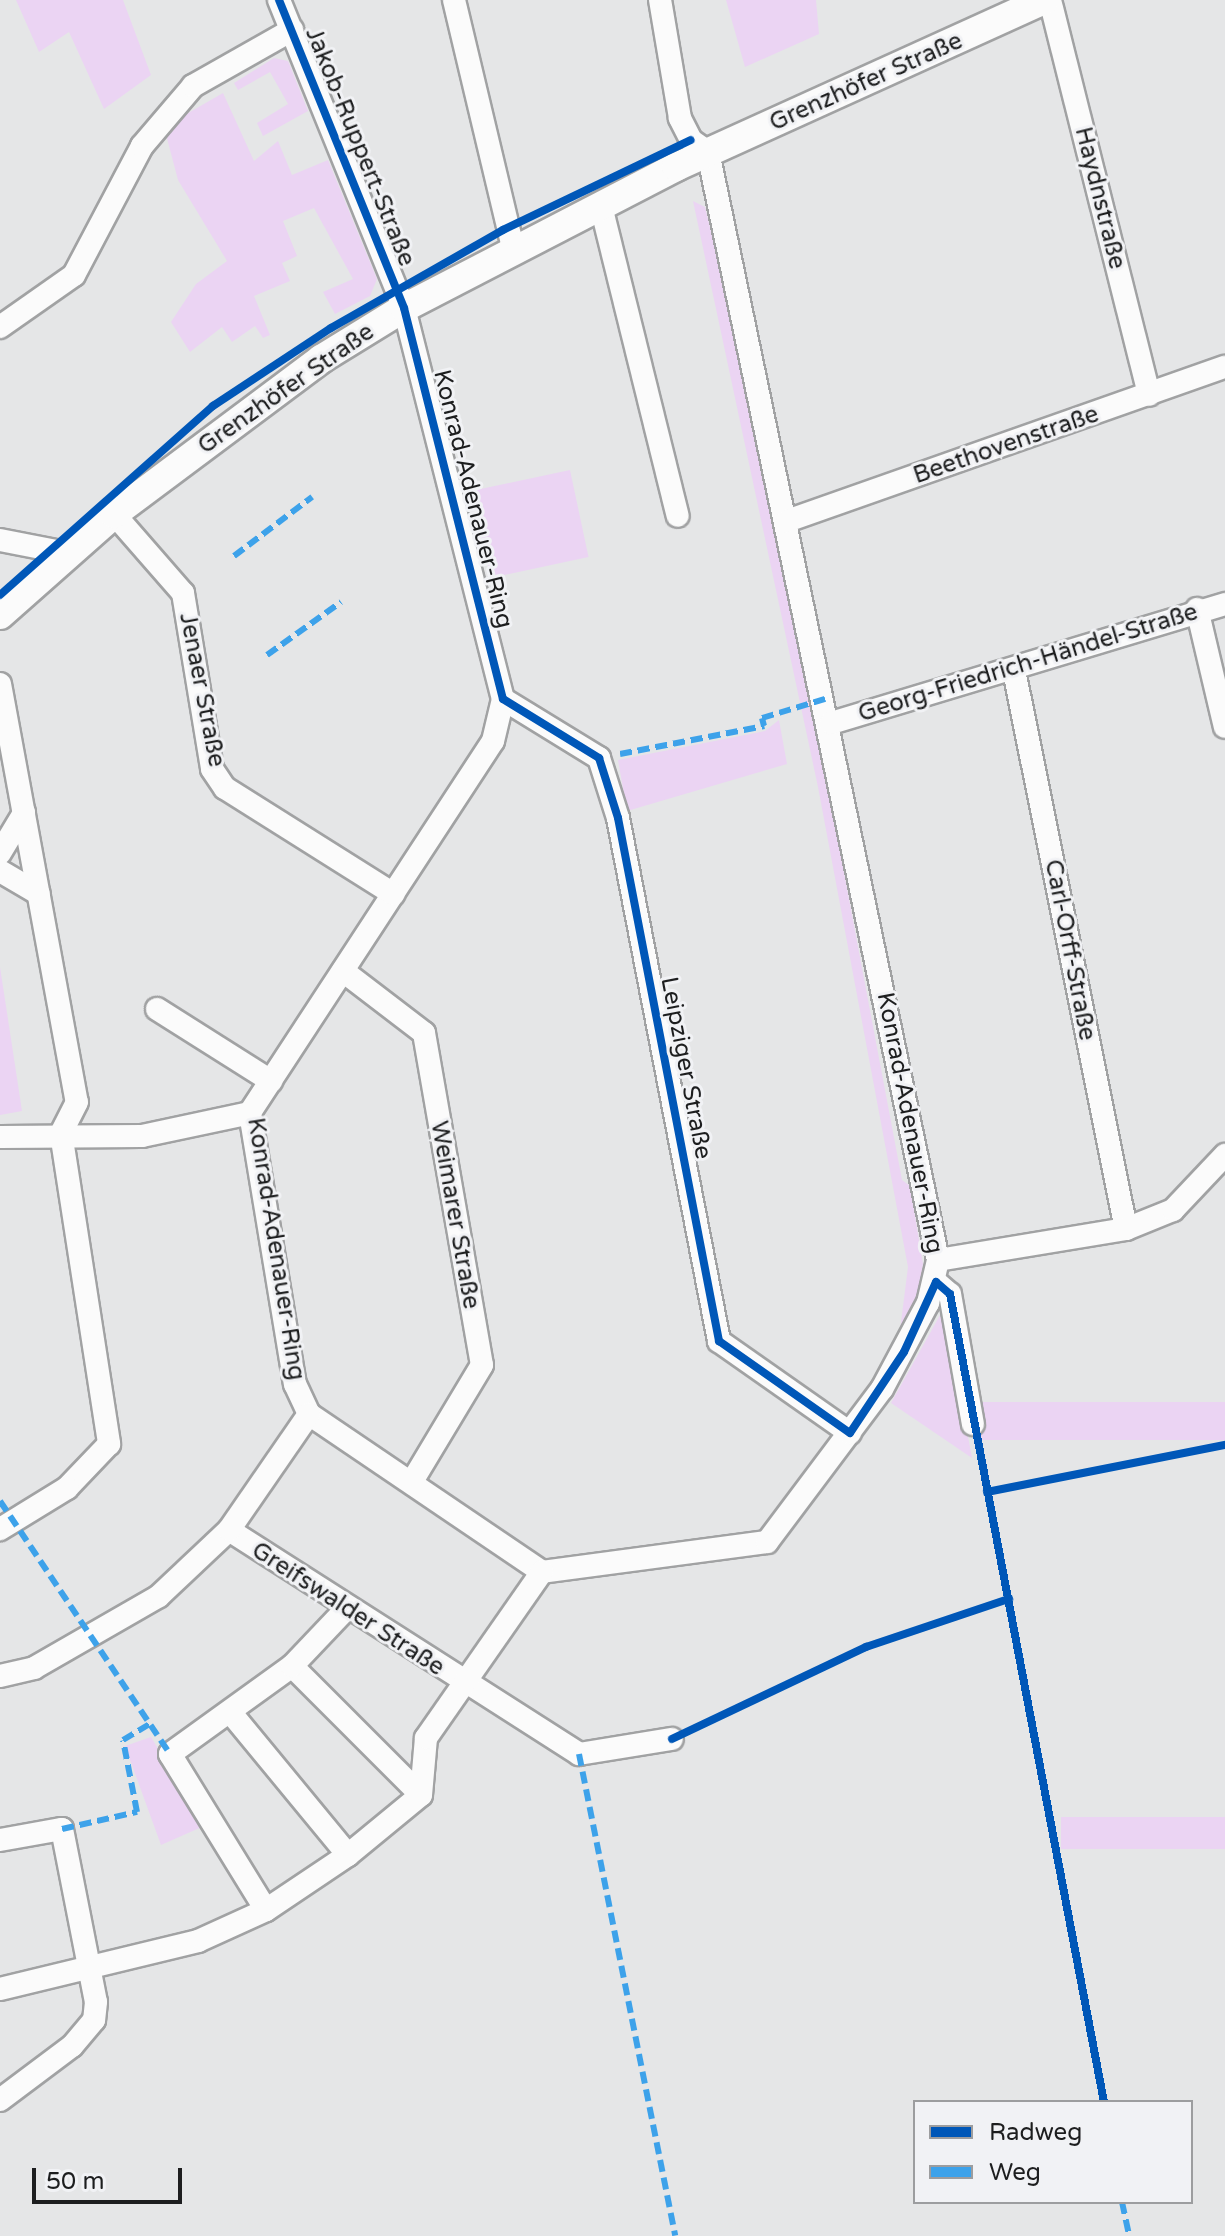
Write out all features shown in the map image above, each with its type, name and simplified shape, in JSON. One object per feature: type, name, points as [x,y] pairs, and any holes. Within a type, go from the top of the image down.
[{"type":"street","name":"Jakob-Ruppert-Straße","points":[[279,0],[404,308]]},
{"type":"street","points":[[454,0],[514,251]]},
{"type":"street","points":[[660,0],[680,118],[691,140],[708,152]]},
{"type":"street","name":"Grenzhöfer Straße","points":[[0,615],[114,514],[321,359],[404,308],[708,152],[1047,0]]},
{"type":"street","name":"Haydnstraße","points":[[1047,0],[1149,395]]},
{"type":"street","points":[[0,327],[74,275],[142,146],[193,86],[292,30]]},
{"type":"street","name":"Konrad-Adenauer-Ring","points":[[404,308],[503,699],[493,741],[250,1113],[295,1384],[309,1414],[413,1480],[542,1572],[767,1542],[850,1433],[904,1352],[937,1271],[831,723],[708,152]]},
{"type":"street","points":[[601,206],[678,516]]},
{"type":"street","name":"Beethovenstraße","points":[[787,521],[1225,367]]},
{"type":"street","name":"Jenaer Straße","points":[[114,514],[183,593],[212,769],[225,788],[393,894]]},
{"type":"street","points":[[0,540],[67,553]]},
{"type":"street","name":"Georg-Friedrich-Händel-Straße","points":[[831,723],[1014,670],[1197,609],[1225,604]]},
{"type":"street","points":[[1197,609],[1225,727]]},
{"type":"street","name":"Carl-Orff-Straße","points":[[1014,670],[1126,1229]]},
{"type":"street","points":[[0,684],[77,1102],[61,1133],[109,1444],[67,1488],[0,1529]]},
{"type":"street","name":"Leipziger Straße","points":[[503,699],[599,758],[618,818],[719,1341],[850,1433]]},
{"type":"street","points":[[0,853],[24,813]]},
{"type":"street","points":[[0,871],[39,894]]},
{"type":"street","name":"Weimarer Straße","points":[[343,971],[424,1033],[482,1365],[413,1480]]},
{"type":"street","name":"Konrad-Adenauer-Ring","points":[[157,1009],[271,1081]]},
{"type":"street","points":[[0,1137],[61,1133],[142,1136],[250,1113]]},
{"type":"street","points":[[973,1424],[950,1294],[937,1271],[1126,1229],[1173,1210],[1225,1155]]},
{"type":"street","points":[[0,1676],[34,1668],[129,1616],[229,1530],[309,1414]]},
{"type":"street","name":"Greifswalder Straße","points":[[229,1530],[467,1687],[579,1754],[672,1739]]},
{"type":"street","name":"Greifswalder Straße","points":[[467,1687],[542,1572]]},
{"type":"street","points":[[266,1910],[170,1754],[231,1713],[292,1666],[347,1608]]},
{"type":"street","points":[[292,1666],[421,1795]]},
{"type":"street","points":[[0,1989],[90,1970],[198,1941],[266,1910],[348,1855],[421,1795],[426,1738],[467,1687]]},
{"type":"street","points":[[231,1713],[348,1855]]},
{"type":"street","points":[[0,1840],[62,1829],[90,1970],[94,2020],[0,2100]]},
{"type":"shaded area","points":[[16,0],[123,0],[151,75],[104,109],[69,32],[39,52]]},
{"type":"shaded area","points":[[726,0],[816,0],[819,34],[745,67]]},
{"type":"shaded area","points":[[274,58],[288,61],[308,111],[263,136],[257,123],[288,104],[270,72],[238,90],[234,83]]},
{"type":"shaded area","points":[[223,93],[254,161],[278,141],[292,175],[328,160],[377,279],[370,296],[335,314],[323,292],[353,279],[314,208],[283,221],[297,256],[282,263],[290,281],[254,296],[270,335],[263,338],[255,326],[232,342],[222,327],[190,352],[171,322],[196,284],[227,261],[178,180],[164,127]]},
{"type":"shaded area","points":[[693,201],[705,207],[764,449],[902,1180],[910,1186],[923,1264],[914,1316],[898,1346],[908,1267],[818,787]]},
{"type":"shaded area","points":[[570,470],[589,557],[491,578],[472,491]]},
{"type":"shaded area","points":[[779,720],[787,764],[627,811],[618,760],[765,731]]},
{"type":"shaded area","points":[[0,967],[22,1111],[0,1115]]},
{"type":"shaded area","points":[[944,1308],[972,1458],[891,1403]]},
{"type":"shaded area","points":[[981,1402],[1225,1402],[1225,1440],[981,1440]]},
{"type":"shaded area","points":[[151,1737],[204,1826],[161,1845],[125,1746]]},
{"type":"shaded area","points":[[1061,1817],[1225,1817],[1225,1849],[1061,1849]]},
{"type":"marked path","points":[[234,556],[312,497]]},
{"type":"marked path","points":[[267,655],[341,602]]},
{"type":"marked path","points":[[620,754],[764,726],[762,718],[825,699]]},
{"type":"marked path","points":[[0,1501],[170,1754]]},
{"type":"marked path","points":[[62,1829],[137,1812],[123,1740],[150,1724]]},
{"type":"marked path","points":[[579,1754],[675,2236]]},
{"type":"marked path","points":[[1122,2204],[1129,2236]]},
{"type":"cycle path","points":[[279,0],[404,308],[503,699],[599,758],[618,818],[719,1341],[850,1433],[904,1352],[936,1282],[950,1294],[1104,2100]]},
{"type":"cycle path","points":[[0,595],[213,406],[331,328],[503,230],[691,140]]},
{"type":"cycle path","points":[[987,1492],[1225,1445]]},
{"type":"cycle path","points":[[672,1739],[866,1647],[1009,1599]]}]
